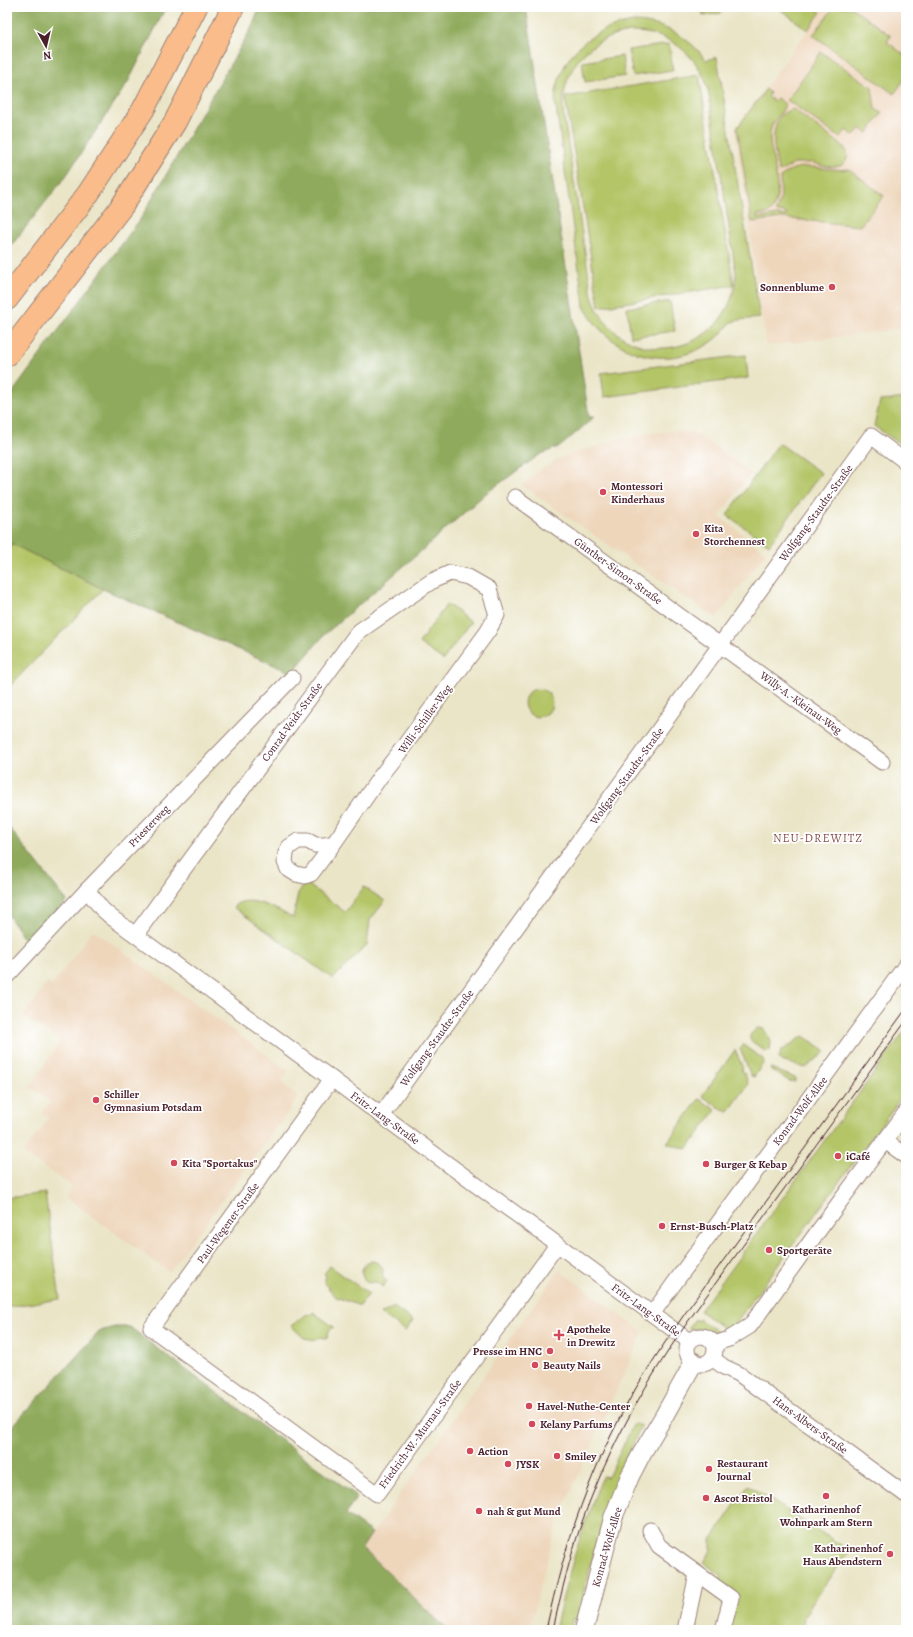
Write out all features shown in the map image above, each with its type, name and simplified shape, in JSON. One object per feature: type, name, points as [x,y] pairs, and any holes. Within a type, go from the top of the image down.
[{"type":"highway","points":[[7,299],[88,194],[143,110],[196,7]]},
{"type":"highway","points":[[7,355],[122,206],[175,122],[233,7]]},
{"type":"street","name":"Wolfgang-Staudte-Straße","points":[[382,1115],[871,436],[906,462]]},
{"type":"street","name":"Günther-Simon-Straße","points":[[515,498],[720,645]]},
{"type":"street","name":"Conrad-Veidt-Straße","points":[[136,934],[358,632],[432,581],[450,573],[468,577],[489,589]]},
{"type":"street","name":"Willi-Schiller-Weg","points":[[334,843],[488,631],[497,615],[489,589]]},
{"type":"street","name":"Willy-A.-Kleinau-Weg","points":[[720,645],[882,762]]},
{"type":"street","name":"Priesterweg","points":[[7,976],[87,890],[292,678]]},
{"type":"street","name":"Fritz-Lang-Straße","points":[[87,890],[102,909],[689,1341]]},
{"type":"street","name":"Konrad-Wolf-Allee","points":[[652,1314],[906,966]]},
{"type":"street","name":"Paul-Wegener-Straße","points":[[151,1328],[332,1079]]},
{"type":"street","points":[[713,1351],[712,1340],[705,1336],[696,1336],[689,1341],[686,1350],[687,1355],[694,1362],[702,1364],[707,1363],[713,1351],[750,1326],[811,1241],[905,1116]]},
{"type":"street","points":[[885,1141],[906,1156]]},
{"type":"street","name":"Friedrich-W.-Murnau-Straße","points":[[151,1328],[377,1494],[557,1245]]},
{"type":"street","name":"Hans-Albers-Straße","points":[[713,1351],[724,1367],[739,1374],[906,1495]]},
{"type":"street","name":"Konrad-Wolf-Allee","points":[[584,1630],[613,1518],[630,1476],[694,1362]]},
{"type":"street","points":[[650,1530],[659,1546],[731,1598],[723,1630]]},
{"type":"street","points":[[685,1630],[697,1574]]},
{"type":"shaded area","points":[[777,7],[906,7],[906,328],[766,346],[735,129],[808,30]]},
{"type":"shaded area","points":[[681,430],[700,435],[751,473],[719,516],[766,553],[716,618],[522,485],[543,468],[564,456],[634,435]]},
{"type":"shaded area","points":[[93,930],[289,1071],[280,1082],[299,1097],[169,1272],[65,1197],[73,1187],[23,1153],[49,1118],[42,1113],[51,1102],[30,1087],[60,1041],[23,1016],[48,982],[52,986]]},
{"type":"shaded area","points":[[559,1270],[643,1332],[557,1522],[529,1630],[448,1630],[362,1548]]},
{"type":"green space","points":[[7,7],[166,7],[128,82],[66,176],[7,251]]},
{"type":"green space","points":[[260,7],[526,7],[589,417],[594,417],[561,446],[539,455],[485,494],[324,635],[292,673],[103,589],[12,544],[7,551],[7,400],[141,218],[252,27]]},
{"type":"green space","points":[[702,7],[720,7],[721,13],[703,16]]},
{"type":"green space","points":[[777,7],[814,7],[821,12],[808,30]]},
{"type":"green space","points":[[834,7],[851,7],[891,36],[887,42],[906,56],[906,77],[894,94],[813,35]]},
{"type":"green space","points":[[634,22],[665,28],[674,32],[691,44],[706,60],[717,57],[760,318],[734,321],[710,343],[697,350],[680,356],[647,356],[632,351],[617,343],[604,333],[584,306],[555,100],[563,69],[570,57],[591,37],[618,25]],"holes":[[[630,32],[657,35],[668,40],[689,55],[697,65],[708,89],[736,274],[730,302],[716,324],[696,339],[673,347],[649,347],[626,339],[606,322],[592,297],[563,111],[567,81],[580,58],[590,48],[615,35]]]},
{"type":"green space","points":[[669,44],[673,70],[633,76],[628,50]]},
{"type":"green space","points":[[821,52],[872,87],[875,109],[882,113],[868,133],[860,128],[854,136],[846,130],[840,138],[787,100]]},
{"type":"green space","points":[[622,56],[625,76],[585,82],[582,62]]},
{"type":"green space","points":[[699,75],[734,285],[599,307],[565,97]]},
{"type":"green space","points":[[766,89],[770,93],[768,97],[774,101],[777,98],[785,104],[784,108],[772,125],[770,134],[776,177],[776,200],[773,208],[766,214],[757,215],[757,218],[787,215],[783,212],[776,211],[781,197],[780,178],[788,172],[796,168],[804,167],[840,170],[849,169],[884,196],[860,226],[782,218],[752,222],[737,128]]},
{"type":"green space","points":[[793,109],[844,147],[848,156],[841,166],[831,167],[811,162],[796,163],[779,172],[774,145],[775,127],[784,113]]},
{"type":"green space","points":[[670,301],[675,331],[631,337],[627,308]]},
{"type":"green space","points":[[746,355],[748,378],[604,397],[601,373]]},
{"type":"green space","points":[[906,398],[906,448],[874,426],[880,401]]},
{"type":"green space","points":[[779,443],[821,473],[769,545],[727,515]]},
{"type":"green space","points":[[12,544],[103,589],[7,689],[7,551]]},
{"type":"green space","points":[[447,604],[471,622],[443,660],[419,643]]},
{"type":"green space","points":[[538,689],[548,693],[552,703],[548,713],[538,717],[528,713],[524,703],[528,693]]},
{"type":"green space","points":[[7,825],[67,901],[27,944],[7,913]]},
{"type":"green space","points":[[306,883],[345,912],[364,887],[385,901],[370,920],[367,945],[333,979],[233,907],[246,901],[254,902],[271,907],[293,918],[298,893]]},
{"type":"green space","points":[[757,1028],[764,1029],[771,1042],[770,1050],[765,1051],[750,1040],[750,1035]]},
{"type":"green space","points":[[906,1029],[906,1091],[729,1332],[700,1311]]},
{"type":"green space","points":[[803,1036],[825,1050],[824,1053],[806,1068],[781,1061],[779,1059],[781,1051]]},
{"type":"green space","points":[[743,1045],[763,1059],[764,1062],[754,1077],[751,1076],[740,1049]]},
{"type":"green space","points":[[735,1050],[743,1068],[741,1069],[743,1073],[745,1073],[748,1085],[729,1111],[718,1107],[702,1096]]},
{"type":"green space","points":[[771,1068],[795,1078],[795,1082],[789,1081],[771,1070]]},
{"type":"green space","points":[[699,1099],[716,1110],[688,1148],[686,1149],[667,1143]]},
{"type":"green space","points":[[45,1193],[60,1299],[7,1307],[7,1198]]},
{"type":"green space","points":[[372,1261],[382,1266],[382,1277],[387,1281],[383,1287],[376,1282],[369,1283],[363,1277],[363,1268]]},
{"type":"green space","points":[[330,1266],[369,1294],[360,1306],[336,1297],[324,1283],[326,1276],[324,1274]]},
{"type":"green space","points":[[394,1307],[413,1321],[405,1331],[381,1314]]},
{"type":"green space","points":[[313,1312],[334,1327],[329,1330],[328,1337],[326,1339],[319,1338],[315,1340],[304,1338],[291,1326],[307,1314],[310,1315]]},
{"type":"green space","points":[[695,1319],[698,1321],[699,1319],[720,1333],[720,1336],[703,1329],[689,1329]]},
{"type":"green space","points":[[115,1327],[130,1327],[354,1494],[356,1498],[346,1514],[372,1533],[362,1548],[448,1630],[7,1630],[7,1432],[100,1331]]},
{"type":"green space","points":[[634,1423],[641,1426],[621,1473],[604,1521],[577,1619],[572,1619],[571,1628],[568,1630],[555,1630],[576,1552],[595,1495],[603,1476],[608,1477]]},
{"type":"green space","points":[[748,1485],[850,1551],[812,1603],[804,1617],[803,1630],[728,1629],[735,1600],[717,1584],[722,1576],[704,1563],[711,1550],[711,1540]]},
{"type":"tram line","points":[[546,1630],[553,1597],[581,1505],[620,1417],[636,1388],[688,1309],[906,1009]]},
{"type":"tram line","points":[[553,1630],[582,1522],[604,1466],[645,1388],[694,1313],[906,1021]]},
{"type":"place","name":"Sonnenblume","points":[[832,287]]},
{"type":"place","name":"Montessori Kinderhaus","points":[[603,492]]},
{"type":"place","name":"Kita Storchennest","points":[[696,534]]},
{"type":"place","name":"Schiller Gymnasium Potsdam","points":[[96,1100]]},
{"type":"place","name":"iCafé","points":[[838,1156]]},
{"type":"place","name":"Kita \"Sportakus\"","points":[[174,1163]]},
{"type":"place","name":"Burger & Kebap","points":[[706,1164]]},
{"type":"place","name":"Ernst-Busch-Platz","points":[[662,1226]]},
{"type":"place","name":"Sportgeräte","points":[[769,1250]]},
{"type":"place","name":"Apotheke in Drewitz","points":[[559,1335]]},
{"type":"place","name":"Presse im HNC","points":[[550,1351]]},
{"type":"place","name":"Beauty Nails","points":[[535,1365]]},
{"type":"place","name":"Havel-Nuthe-Center","points":[[529,1406]]},
{"type":"place","name":"Kelany Parfums","points":[[532,1424]]},
{"type":"place","name":"Action","points":[[470,1451]]},
{"type":"place","name":"Smiley","points":[[557,1456]]},
{"type":"place","name":"JYSK","points":[[508,1464]]},
{"type":"place","name":"Restaurant Journal","points":[[709,1469]]},
{"type":"place","name":"Katharinenhof Wohnpark am Stern","points":[[826,1496]]},
{"type":"place","name":"Ascot Bristol","points":[[706,1498]]},
{"type":"place","name":"nah & gut Mund","points":[[479,1511]]},
{"type":"place","name":"Katharinenhof Haus Abendstern","points":[[890,1554]]},
{"type":"district","name":"NEU-DREWITZ","points":[[818,838]]}]
